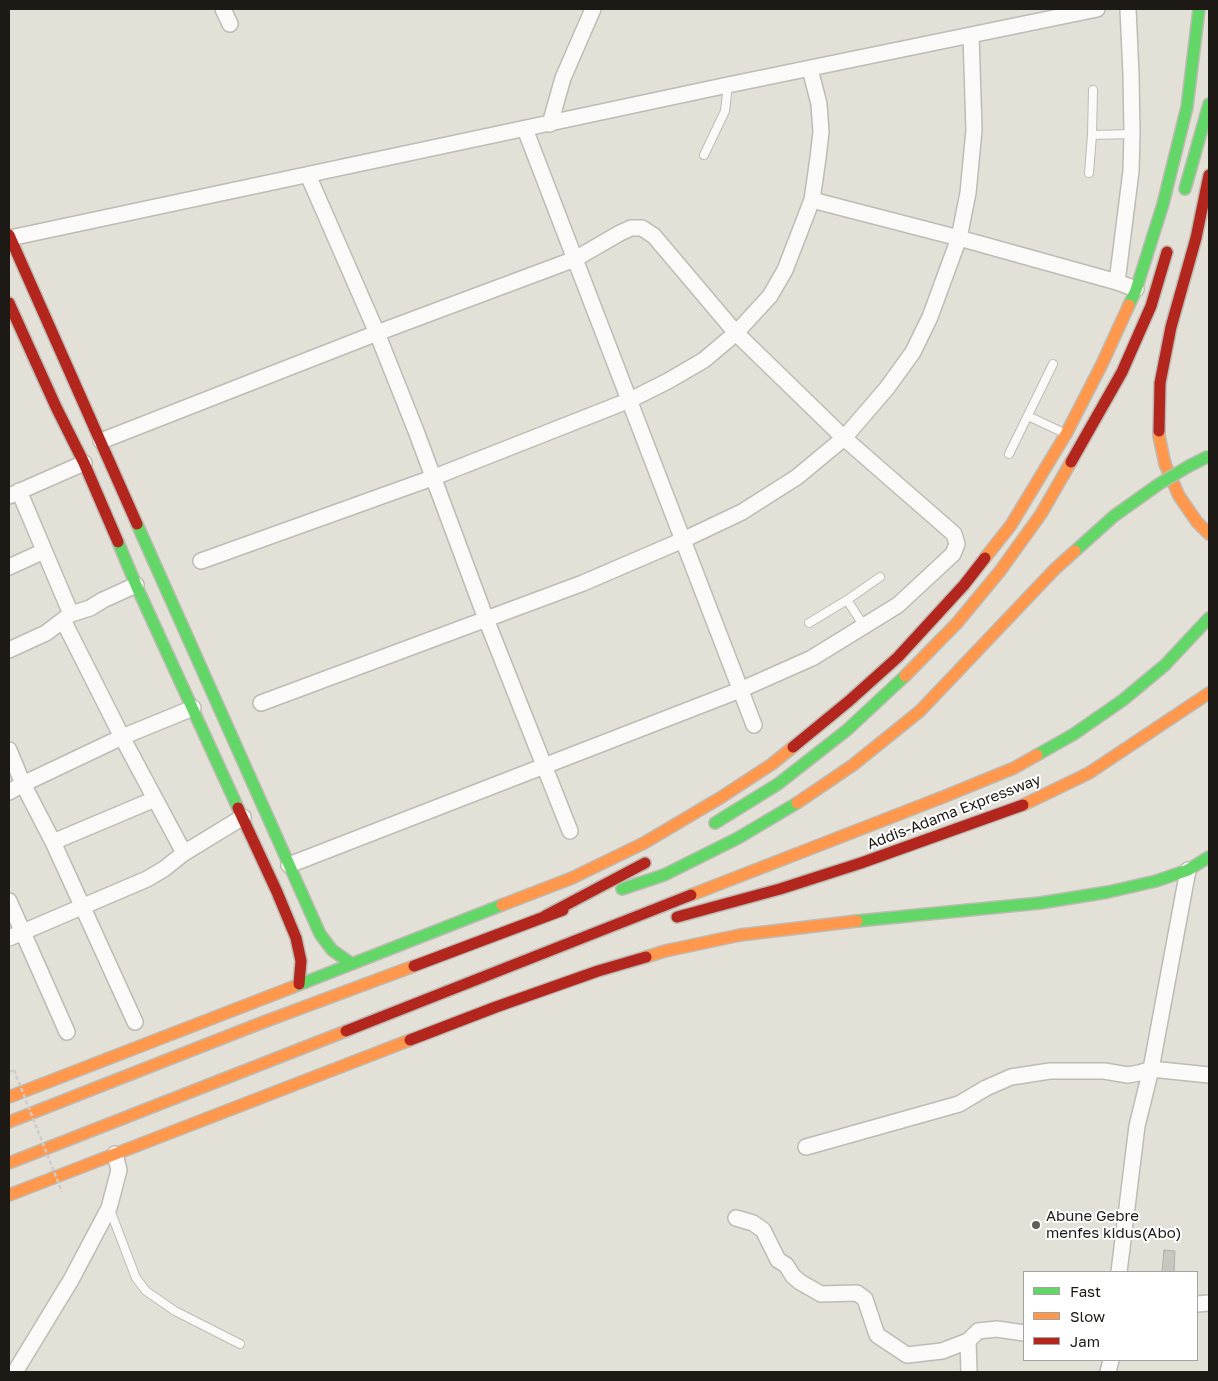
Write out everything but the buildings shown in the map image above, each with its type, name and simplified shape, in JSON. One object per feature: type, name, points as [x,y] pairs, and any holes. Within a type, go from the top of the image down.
[{"type":"main road","points":[[9,1097],[572,878],[644,843],[720,798],[772,764],[849,701],[898,657],[964,585],[1011,525],[1066,434],[1102,364],[1136,289],[1163,204],[1187,107],[1199,9]]},
{"type":"main road","points":[[1182,200],[1209,104]]},
{"type":"main road","points":[[1209,175],[1196,238],[1171,328],[1160,383],[1158,436],[1165,464],[1178,496],[1197,522],[1209,534]]},
{"type":"main road","points":[[9,236],[320,934],[332,950],[352,964]]},
{"type":"main road","points":[[706,828],[778,784],[847,730],[896,686],[957,623],[1000,571],[1041,514],[1122,372],[1151,306],[1171,239]]},
{"type":"main road","points":[[9,303],[84,463],[136,585],[278,892],[296,938],[301,961],[299,984]]},
{"type":"main road","points":[[9,1122],[261,1023],[545,916],[664,875],[738,838],[798,803],[853,765],[920,711],[1056,569],[1114,516],[1159,484],[1209,456]]},
{"type":"main road","points":[[9,1163],[1014,768],[1074,734],[1123,700],[1165,665],[1209,618]]},
{"type":"main road","name":"Addis-Adama Expressway","points":[[666,919],[780,889],[861,863],[1036,799],[1089,773],[1209,693]]},
{"type":"main road","points":[[545,916],[657,856]]},
{"type":"main road","points":[[9,1195],[496,1007],[598,971],[665,951],[740,935],[808,926],[1040,902],[1108,892],[1156,881],[1188,870],[1209,857]]},
{"type":"main road","points":[[562,947],[647,924]]},
{"type":"street","points":[[223,9],[230,24]]},
{"type":"street","points":[[550,124],[563,78],[592,9]]},
{"type":"street","points":[[9,236],[1097,9]]},
{"type":"street","points":[[1117,282],[1131,171],[1131,74],[1128,9]]},
{"type":"street","points":[[262,703],[583,583],[683,540],[742,512],[797,477],[844,438],[887,388],[912,352],[930,317],[958,238],[968,193],[974,130],[970,35]]},
{"type":"street","points":[[201,561],[432,478],[630,400],[704,360],[736,332],[770,296],[785,270],[812,200],[821,132],[819,104],[810,69]]},
{"type":"street","points":[[525,129],[754,725]]},
{"type":"street","points":[[308,175],[377,333],[416,431],[486,619],[570,831]]},
{"type":"street","points":[[812,200],[958,238],[1136,289]]},
{"type":"street","points":[[101,441],[377,333],[575,259],[620,232],[631,228],[642,228],[654,236],[736,332],[844,438],[954,534],[957,544],[953,554],[898,605],[812,658],[740,690],[289,865]]},
{"type":"street","points":[[84,463],[14,493],[44,550],[67,617],[122,737],[184,853]]},
{"type":"street","points":[[9,567],[44,550]]},
{"type":"street","points":[[9,650],[46,633],[67,617],[90,608],[136,585]]},
{"type":"street","points":[[9,792],[122,737],[193,708]]},
{"type":"street","points":[[9,750],[23,784],[53,842],[135,1022]]},
{"type":"street","points":[[53,842],[155,799]]},
{"type":"street","points":[[16,935],[147,879],[164,869],[184,853],[243,817]]},
{"type":"street","points":[[1119,1271],[1137,1126],[1151,1069],[1188,870]]},
{"type":"street","points":[[9,901],[16,935],[67,1032]]},
{"type":"street","points":[[806,1147],[959,1104],[986,1088],[1011,1077],[1050,1071],[1104,1071],[1128,1075],[1151,1069],[1209,1076]]},
{"type":"street","points":[[16,1372],[71,1280],[109,1208],[119,1170],[115,1154]]},
{"type":"street","points":[[736,1218],[753,1223],[763,1230],[778,1260],[786,1265],[793,1276],[800,1282],[821,1294],[857,1294],[864,1299],[877,1335],[907,1355],[942,1351],[968,1341],[978,1331],[997,1329],[1023,1333]]},
{"type":"street","points":[[968,1341],[969,1372]]},
{"type":"lane","points":[[704,155],[725,110],[728,85]]},
{"type":"lane","points":[[1089,173],[1093,90]]},
{"type":"lane","points":[[1092,135],[1132,134]]},
{"type":"lane","points":[[1009,454],[1053,364]]},
{"type":"lane","points":[[1028,416],[1066,434]]},
{"type":"lane","points":[[809,623],[880,577]]},
{"type":"lane","points":[[847,600],[864,626]]},
{"type":"lane","points":[[109,1208],[136,1278],[146,1291],[175,1311],[240,1344]]},
{"type":"path","points":[[9,1072],[14,1070],[62,1192]]},
{"type":"traffic: fast","points":[[1129,305],[1136,290],[1163,204],[1187,107],[1199,9]]},
{"type":"traffic: fast","points":[[1185,189],[1209,104]]},
{"type":"traffic: fast","points":[[1075,551],[1114,516],[1159,484],[1209,456]]},
{"type":"traffic: fast","points":[[137,524],[320,934],[332,950],[352,964]]},
{"type":"traffic: fast","points":[[118,542],[238,808]]},
{"type":"traffic: fast","points":[[1037,755],[1074,734],[1123,700],[1165,665],[1209,618]]},
{"type":"traffic: fast","points":[[715,823],[778,784],[847,730],[905,676]]},
{"type":"traffic: fast","points":[[622,889],[664,875],[738,838],[797,803]]},
{"type":"traffic: fast","points":[[857,921],[1040,903],[1108,892],[1156,881],[1188,870],[1209,857]]},
{"type":"traffic: fast","points":[[293,987],[502,905]]},
{"type":"traffic: slow","points":[[985,558],[1011,525],[1066,434],[1102,364],[1129,305]]},
{"type":"traffic: slow","points":[[1159,431],[1165,464],[1179,496],[1197,522],[1209,534]]},
{"type":"traffic: slow","points":[[905,676],[957,623],[1000,571],[1041,514],[1071,462]]},
{"type":"traffic: slow","points":[[797,803],[853,765],[920,711],[1055,569],[1075,551]]},
{"type":"traffic: slow","points":[[1023,805],[1089,773],[1209,693]]},
{"type":"traffic: slow","points":[[502,905],[572,878],[644,843],[720,798],[772,764],[793,747]]},
{"type":"traffic: slow","points":[[691,895],[943,797],[1014,768],[1037,755]]},
{"type":"traffic: slow","points":[[646,957],[665,951],[740,935],[857,921]]},
{"type":"traffic: slow","points":[[9,1122],[261,1023],[414,966]]},
{"type":"traffic: slow","points":[[9,1097],[293,987]]},
{"type":"traffic: slow","points":[[9,1163],[346,1031]]},
{"type":"traffic: slow","points":[[9,1195],[410,1040]]},
{"type":"traffic: jam","points":[[1159,431],[1160,383],[1171,327],[1196,238],[1209,175]]},
{"type":"traffic: jam","points":[[9,235],[137,524]]},
{"type":"traffic: jam","points":[[1071,462],[1122,372],[1151,306],[1167,252]]},
{"type":"traffic: jam","points":[[9,303],[56,407],[84,463],[118,542]]},
{"type":"traffic: jam","points":[[793,747],[849,701],[898,657],[964,585],[985,558]]},
{"type":"traffic: jam","points":[[677,917],[780,889],[861,863],[1023,805]]},
{"type":"traffic: jam","points":[[238,808],[296,938],[301,961],[299,984]]},
{"type":"traffic: jam","points":[[545,916],[645,863]]},
{"type":"traffic: jam","points":[[346,1031],[691,895]]},
{"type":"traffic: jam","points":[[414,966],[563,910]]},
{"type":"traffic: jam","points":[[410,1040],[598,971],[646,957]]},
{"type":"place","name":"Abune Gebre menfes kidus(Abo)","points":[[1036,1225]]}]
